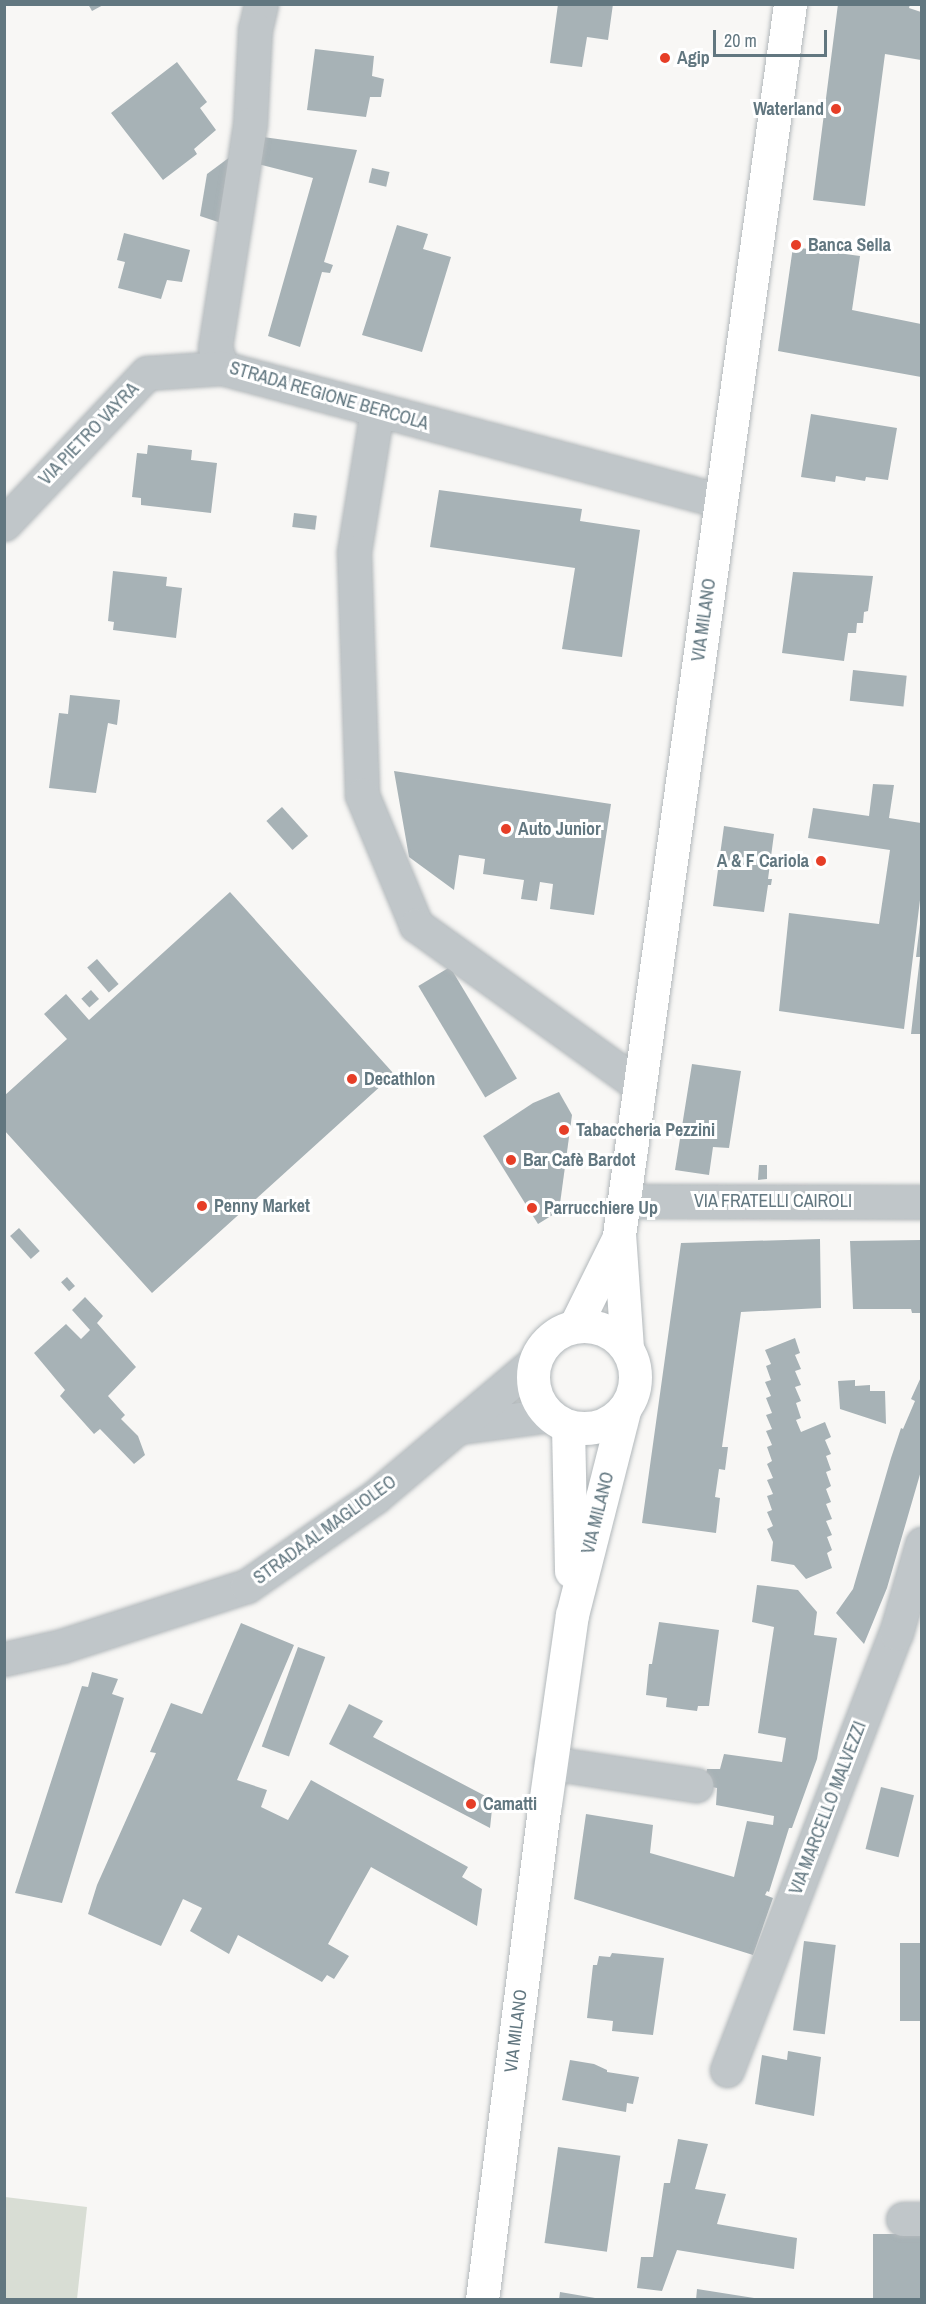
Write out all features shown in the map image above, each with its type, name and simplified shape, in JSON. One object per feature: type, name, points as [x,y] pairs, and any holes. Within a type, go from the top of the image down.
[{"type":"main road","name":"VIA MILANO","points":[[627,1348],[620,1236],[790,4]]},
{"type":"main road","name":"VIA MILANO","points":[[575,1326],[620,1236]]},
{"type":"main road","points":[[575,1326],[604,1329],[617,1337],[627,1348],[634,1363],[635,1380],[632,1396],[624,1410],[599,1427],[584,1429],[559,1421],[534,1391],[535,1362],[549,1340],[559,1332],[575,1326]]},
{"type":"main road","name":"VIA MILANO","points":[[482,2300],[550,1763],[572,1615],[624,1410]]},
{"type":"main road","name":"VIA MILANO","points":[[559,1421],[572,1615]]},
{"type":"street","name":"STRADA REGIONE BERCOLA","points":[[261,4],[255,29],[250,124],[215,347],[222,368],[721,501]]},
{"type":"street","name":"VIA PIETRO VAYRA","points":[[4,524],[147,373],[222,368]]},
{"type":"street","points":[[377,410],[354,552],[362,795],[416,925],[640,1086]]},
{"type":"street","name":"VIA FRATELLI CAIROLI","points":[[625,1201],[921,1202]]},
{"type":"street","name":"STRADA AL MAGLIOLEO","points":[[4,1659],[62,1646],[247,1586],[375,1497],[535,1362]]},
{"type":"street","points":[[459,1427],[559,1421]]},
{"type":"street","name":"VIA MARCELLO MALVEZZI","points":[[727,2070],[896,1632],[921,1544]]},
{"type":"street","points":[[550,1763],[696,1785]]},
{"type":"shaded area","points":[[5,2197],[87,2207],[77,2299],[5,2299]]},
{"type":"building","points":[[88,4],[105,4],[92,11]]},
{"type":"building","points":[[558,4],[613,4],[608,40],[587,37],[582,67],[550,63]]},
{"type":"building","points":[[838,4],[910,4],[909,8],[921,12],[921,60],[885,54],[865,206],[813,200]]},
{"type":"building","points":[[315,49],[374,56],[372,76],[384,79],[381,97],[370,97],[366,117],[307,110]]},
{"type":"building","points":[[177,62],[207,102],[200,108],[216,130],[194,149],[197,154],[163,180],[111,113]]},
{"type":"building","points":[[256,136],[357,150],[324,262],[333,265],[330,273],[322,272],[300,347],[268,336],[313,178],[254,163]]},
{"type":"building","points":[[234,154],[221,223],[200,216],[207,174]]},
{"type":"building","points":[[372,168],[390,172],[386,187],[369,183]]},
{"type":"building","points":[[397,225],[428,234],[423,249],[451,257],[422,352],[362,335]]},
{"type":"building","points":[[124,233],[190,250],[182,282],[167,280],[161,299],[118,288],[125,262],[117,260]]},
{"type":"building","points":[[793,247],[860,256],[852,310],[921,324],[921,377],[778,351]]},
{"type":"building","points":[[811,414],[897,428],[888,480],[866,477],[865,481],[836,476],[835,482],[801,477]]},
{"type":"building","points":[[148,445],[192,450],[191,460],[217,463],[211,513],[141,505],[141,498],[132,497],[137,453],[147,454]]},
{"type":"building","points":[[439,490],[582,509],[580,521],[640,530],[622,657],[562,649],[575,568],[430,547]]},
{"type":"building","points":[[294,513],[317,516],[315,530],[292,527]]},
{"type":"building","points":[[113,571],[167,577],[166,586],[182,588],[176,638],[113,630],[114,622],[108,621]]},
{"type":"building","points":[[793,572],[873,576],[868,611],[864,612],[863,623],[857,623],[856,633],[848,633],[844,661],[782,653]]},
{"type":"building","points":[[853,670],[907,676],[903,706],[850,701]]},
{"type":"building","points":[[70,695],[120,700],[117,725],[108,723],[96,793],[49,788],[59,713],[68,714]]},
{"type":"building","name":"Auto Junior","points":[[394,771],[611,804],[594,915],[550,909],[553,884],[540,882],[537,901],[521,899],[524,880],[483,874],[485,859],[459,855],[454,890],[409,857]]},
{"type":"building","points":[[873,784],[894,785],[889,818],[921,823],[921,892],[904,1029],[779,1011],[789,913],[879,924],[890,850],[808,838],[813,808],[869,816]]},
{"type":"building","points":[[282,807],[308,836],[292,850],[266,821]]},
{"type":"building","points":[[724,826],[774,834],[768,879],[772,879],[771,885],[768,885],[764,912],[713,906]]},
{"type":"building","points":[[230,892],[394,1074],[152,1293],[4,1130],[4,1096],[67,1039],[44,1014],[66,994],[89,1020]]},
{"type":"building","points":[[920,924],[921,1034],[911,1034],[920,957],[916,957]]},
{"type":"building","points":[[97,959],[119,984],[109,992],[87,968]]},
{"type":"building","points":[[450,967],[517,1078],[485,1097],[418,986]]},
{"type":"building","points":[[91,990],[99,999],[89,1008],[81,999]]},
{"type":"building","points":[[692,1064],[741,1071],[729,1148],[713,1147],[709,1175],[675,1170]]},
{"type":"building","points":[[559,1092],[572,1115],[559,1211],[538,1224],[483,1136],[533,1103]]},
{"type":"building","points":[[759,1165],[767,1165],[767,1179],[758,1180]]},
{"type":"building","points":[[19,1228],[40,1251],[31,1259],[10,1236]]},
{"type":"building","points":[[820,1239],[821,1308],[741,1312],[722,1447],[728,1447],[725,1470],[719,1469],[715,1497],[720,1498],[716,1533],[642,1523],[681,1243]]},
{"type":"building","points":[[921,1240],[921,1313],[912,1313],[911,1309],[853,1309],[850,1241]]},
{"type":"building","points":[[67,1277],[75,1286],[69,1291],[61,1282]]},
{"type":"building","points":[[85,1297],[103,1316],[97,1323],[136,1367],[108,1396],[125,1415],[121,1419],[138,1436],[145,1455],[134,1464],[100,1429],[94,1434],[60,1396],[65,1390],[34,1353],[66,1324],[81,1339],[90,1330],[72,1310]]},
{"type":"building","points":[[795,1338],[800,1353],[795,1355],[801,1369],[795,1371],[801,1385],[795,1387],[801,1401],[796,1403],[801,1418],[796,1420],[801,1432],[825,1422],[831,1437],[825,1440],[831,1454],[826,1456],[831,1470],[826,1472],[831,1486],[826,1489],[831,1502],[826,1504],[832,1519],[826,1521],[832,1535],[827,1537],[832,1550],[827,1553],[832,1568],[806,1579],[794,1565],[771,1561],[773,1542],[767,1529],[773,1526],[767,1512],[772,1510],[767,1496],[773,1494],[767,1480],[773,1478],[767,1464],[772,1461],[767,1447],[772,1445],[766,1431],[772,1429],[766,1415],[772,1413],[766,1398],[771,1396],[765,1382],[771,1380],[766,1366],[771,1364],[765,1350]]},
{"type":"building","points":[[921,1377],[921,1471],[887,1588],[864,1644],[836,1613],[853,1589],[891,1458],[901,1428],[903,1429],[915,1401],[911,1399]]},
{"type":"building","points":[[855,1380],[855,1386],[870,1385],[870,1391],[885,1391],[886,1424],[840,1409],[838,1381]]},
{"type":"building","points":[[757,1585],[798,1590],[817,1612],[814,1635],[837,1638],[817,1759],[792,1828],[789,1828],[769,1892],[767,1891],[765,1895],[773,1898],[753,1955],[574,1899],[586,1814],[653,1825],[650,1853],[734,1877],[747,1821],[773,1825],[774,1816],[716,1805],[717,1788],[704,1785],[707,1769],[720,1769],[724,1754],[782,1762],[786,1738],[758,1733],[774,1627],[752,1622]]},
{"type":"building","points":[[659,1622],[719,1630],[709,1706],[698,1706],[697,1711],[666,1707],[667,1698],[646,1695],[649,1664],[652,1664]]},
{"type":"building","points":[[241,1623],[294,1645],[237,1780],[267,1790],[261,1807],[288,1820],[311,1780],[468,1867],[462,1877],[482,1889],[477,1926],[371,1867],[328,1944],[349,1956],[334,1979],[327,1975],[322,1982],[238,1935],[229,1954],[190,1931],[202,1908],[183,1899],[161,1946],[88,1914],[97,1885],[156,1753],[150,1752],[171,1703],[202,1714]]},
{"type":"building","points":[[298,1647],[325,1657],[289,1757],[262,1747]]},
{"type":"building","points":[[92,1672],[118,1679],[112,1694],[124,1698],[62,1903],[15,1893],[82,1686],[88,1687]]},
{"type":"building","points":[[349,1704],[383,1721],[373,1737],[493,1800],[490,1828],[329,1744]]},
{"type":"building","points":[[881,1787],[914,1795],[899,1857],[866,1849]]},
{"type":"building","points":[[804,1941],[836,1945],[825,2034],[793,2030]]},
{"type":"building","points":[[900,1943],[921,1943],[921,2021],[900,2021]]},
{"type":"building","points":[[612,1953],[664,1958],[653,2035],[612,2031],[613,2021],[587,2018],[593,1965],[597,1965],[599,1956],[610,1957]]},
{"type":"building","points":[[788,2051],[821,2057],[814,2116],[755,2104],[762,2055],[787,2060]]},
{"type":"building","points":[[570,2060],[594,2064],[607,2072],[639,2077],[633,2104],[627,2103],[626,2112],[562,2100]]},
{"type":"building","points":[[678,2139],[708,2144],[695,2189],[726,2194],[717,2224],[797,2238],[794,2269],[677,2250],[662,2291],[637,2288],[641,2257],[653,2257],[664,2183],[670,2183]]},
{"type":"building","points":[[558,2147],[620,2156],[607,2252],[545,2243]]},
{"type":"building","points":[[873,2234],[921,2234],[921,2300],[873,2300]]},
{"type":"building","points":[[697,2289],[754,2298],[754,2300],[696,2300]]},
{"type":"building","points":[[560,2292],[595,2298],[594,2300],[559,2300]]},
{"type":"place","name":"Agip","points":[[665,58]]},
{"type":"place","name":"Waterland","points":[[836,109]]},
{"type":"place","name":"Banca Sella","points":[[796,245]]},
{"type":"place","name":"Auto Junior","points":[[506,829]]},
{"type":"place","name":"A & F Cariola","points":[[821,861]]},
{"type":"place","name":"Decathlon","points":[[352,1079]]},
{"type":"place","name":"Tabaccheria Pezzini","points":[[564,1130]]},
{"type":"place","name":"Bar Cafè Bardot","points":[[511,1160]]},
{"type":"place","name":"Penny Market","points":[[202,1206]]},
{"type":"place","name":"Parrucchiere Up","points":[[532,1208]]},
{"type":"place","name":"Camatti","points":[[471,1804]]}]
